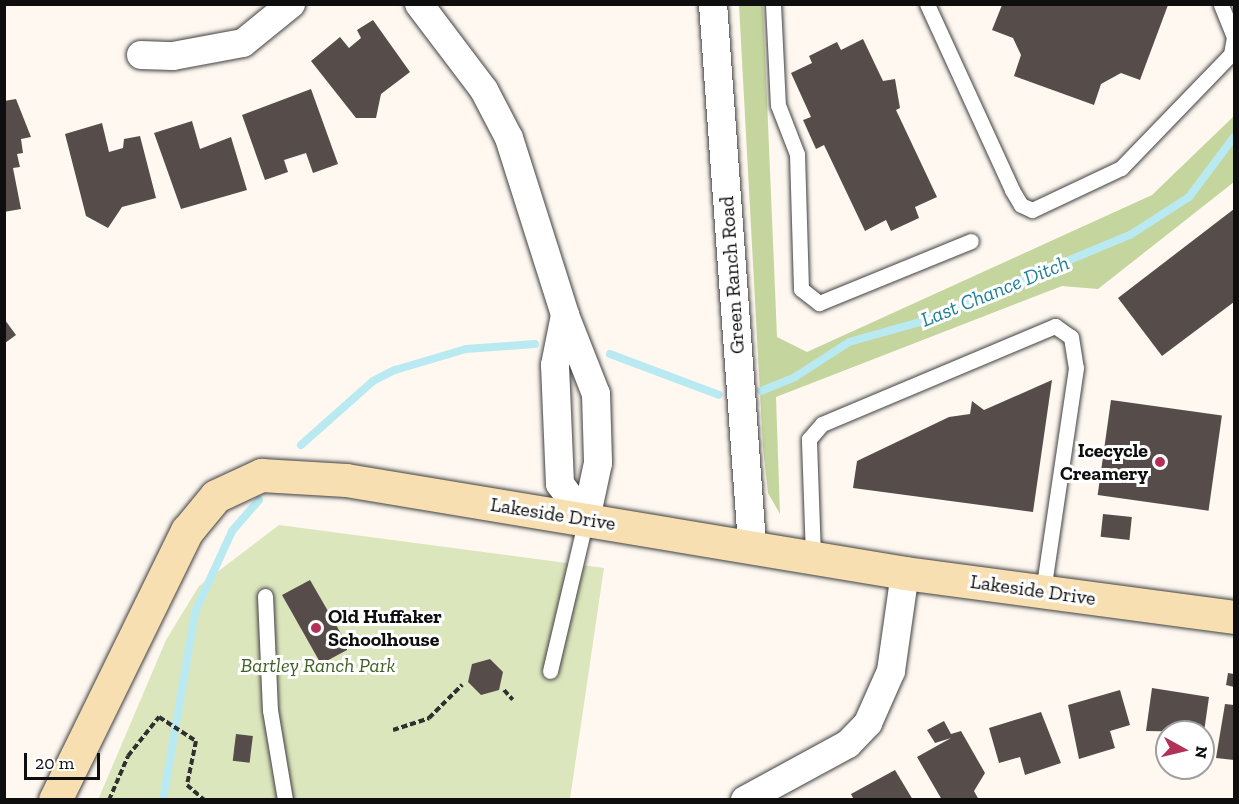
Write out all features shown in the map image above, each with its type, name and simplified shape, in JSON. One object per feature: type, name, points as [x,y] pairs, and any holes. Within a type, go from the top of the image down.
[{"type":"street","points":[[141,55],[183,55],[243,43],[291,4]]},
{"type":"street","points":[[419,4],[451,42],[499,118],[530,191],[565,315],[596,394],[598,463],[586,519]]},
{"type":"street","name":"Green Ranch Road","points":[[713,4],[752,544]]},
{"type":"street","points":[[565,315],[555,365],[560,484],[586,519]]},
{"type":"street","name":"Lakeside Drive","points":[[56,800],[187,531],[229,487],[261,475],[291,473],[752,544],[905,573],[1234,617]]},
{"type":"street","points":[[745,800],[848,744],[868,723],[891,671],[905,573]]},
{"type":"lane","points":[[773,4],[778,105],[797,154],[801,289],[819,303],[971,241]]},
{"type":"lane","points":[[927,4],[1012,190],[1021,205],[1032,210],[1121,168],[1232,54],[1234,37],[1221,4]]},
{"type":"lane","points":[[813,556],[809,439],[822,424],[1055,326],[1071,337],[1076,368],[1042,591]]},
{"type":"lane","points":[[550,671],[586,519]]},
{"type":"lane","points":[[265,596],[270,710],[285,800]]},
{"type":"path","points":[[393,730],[429,718],[462,685]]},
{"type":"path","points":[[504,690],[513,700]]},
{"type":"path","points":[[109,800],[128,756],[159,717],[196,741],[187,785],[204,800]]},
{"type":"green space","points":[[739,5],[763,5],[777,337],[807,352],[1152,195],[1234,116],[1234,182],[1098,289],[1062,286],[776,397],[780,514],[768,493],[763,448]]},
{"type":"green space","name":"Bartley Ranch Park","points":[[279,525],[604,568],[570,799],[98,800],[166,640],[199,586]]},
{"type":"building","points":[[1002,5],[1168,5],[1140,80],[1121,73],[1101,84],[1094,105],[1014,76],[1021,55],[1013,38],[992,30]]},
{"type":"building","points":[[373,20],[410,72],[381,94],[376,118],[356,118],[311,61],[340,37],[349,48],[361,38],[357,30]]},
{"type":"building","points":[[863,39],[883,81],[895,79],[900,108],[896,110],[937,197],[915,207],[919,218],[891,231],[886,220],[865,231],[824,145],[816,149],[803,120],[811,117],[791,73],[812,63],[809,56],[837,42],[841,50]]},
{"type":"building","points":[[311,89],[338,164],[313,173],[306,153],[284,160],[288,172],[265,180],[242,115]]},
{"type":"building","points":[[16,99],[31,137],[21,139],[23,153],[17,154],[20,167],[13,168],[21,209],[4,212],[4,101]]},
{"type":"building","points":[[192,121],[200,149],[231,137],[247,190],[181,209],[154,133]]},
{"type":"building","points":[[102,123],[109,152],[123,148],[124,139],[140,136],[156,198],[122,207],[108,228],[86,216],[65,134]]},
{"type":"building","points":[[1234,209],[1234,302],[1162,356],[1118,298]]},
{"type":"building","points":[[5,320],[16,335],[5,343]]},
{"type":"building","points":[[1052,380],[1033,512],[853,488],[857,461],[949,417],[970,414],[972,401],[984,410]]},
{"type":"building","name":"Icecycle Creamery","points":[[1111,400],[1222,416],[1209,511],[1098,495]]},
{"type":"building","points":[[1103,514],[1132,517],[1129,540],[1101,537]]},
{"type":"building","points":[[310,580],[347,644],[347,650],[321,664],[282,595]]},
{"type":"building","points":[[490,659],[503,672],[499,690],[481,695],[468,682],[472,664]]},
{"type":"building","points":[[1228,673],[1234,674],[1234,687],[1226,685]]},
{"type":"building","points":[[1152,688],[1209,697],[1206,720],[1155,720],[1155,731],[1146,731]]},
{"type":"building","points":[[1120,690],[1130,725],[1110,731],[1115,748],[1079,759],[1068,705]]},
{"type":"building","points":[[1225,704],[1234,705],[1234,760],[1216,758]]},
{"type":"building","points":[[1041,712],[1061,763],[1025,775],[1020,757],[999,763],[989,728]]},
{"type":"building","points":[[944,721],[951,734],[961,731],[985,773],[974,791],[979,800],[942,800],[917,757],[951,738],[935,743],[927,730]]},
{"type":"building","points":[[236,734],[253,736],[250,763],[233,761]]},
{"type":"building","points":[[895,770],[913,800],[854,800],[851,794]]},
{"type":"waterway","name":"Last Chance Ditch","points":[[761,391],[795,377],[849,342],[923,321],[1130,235],[1189,197],[1234,137]]},
{"type":"waterway","name":"Last Chance Ditch","points":[[301,445],[373,381],[395,370],[466,349],[535,344]]},
{"type":"waterway","name":"Last Chance Ditch","points":[[610,354],[719,395]]},
{"type":"waterway","name":"Last Chance Ditch","points":[[163,800],[195,612],[232,531],[259,500]]},
{"type":"place","name":"Icecycle Creamery","points":[[1160,462]]},
{"type":"place","name":"Old Huffaker Schoolhouse","points":[[316,628]]}]
